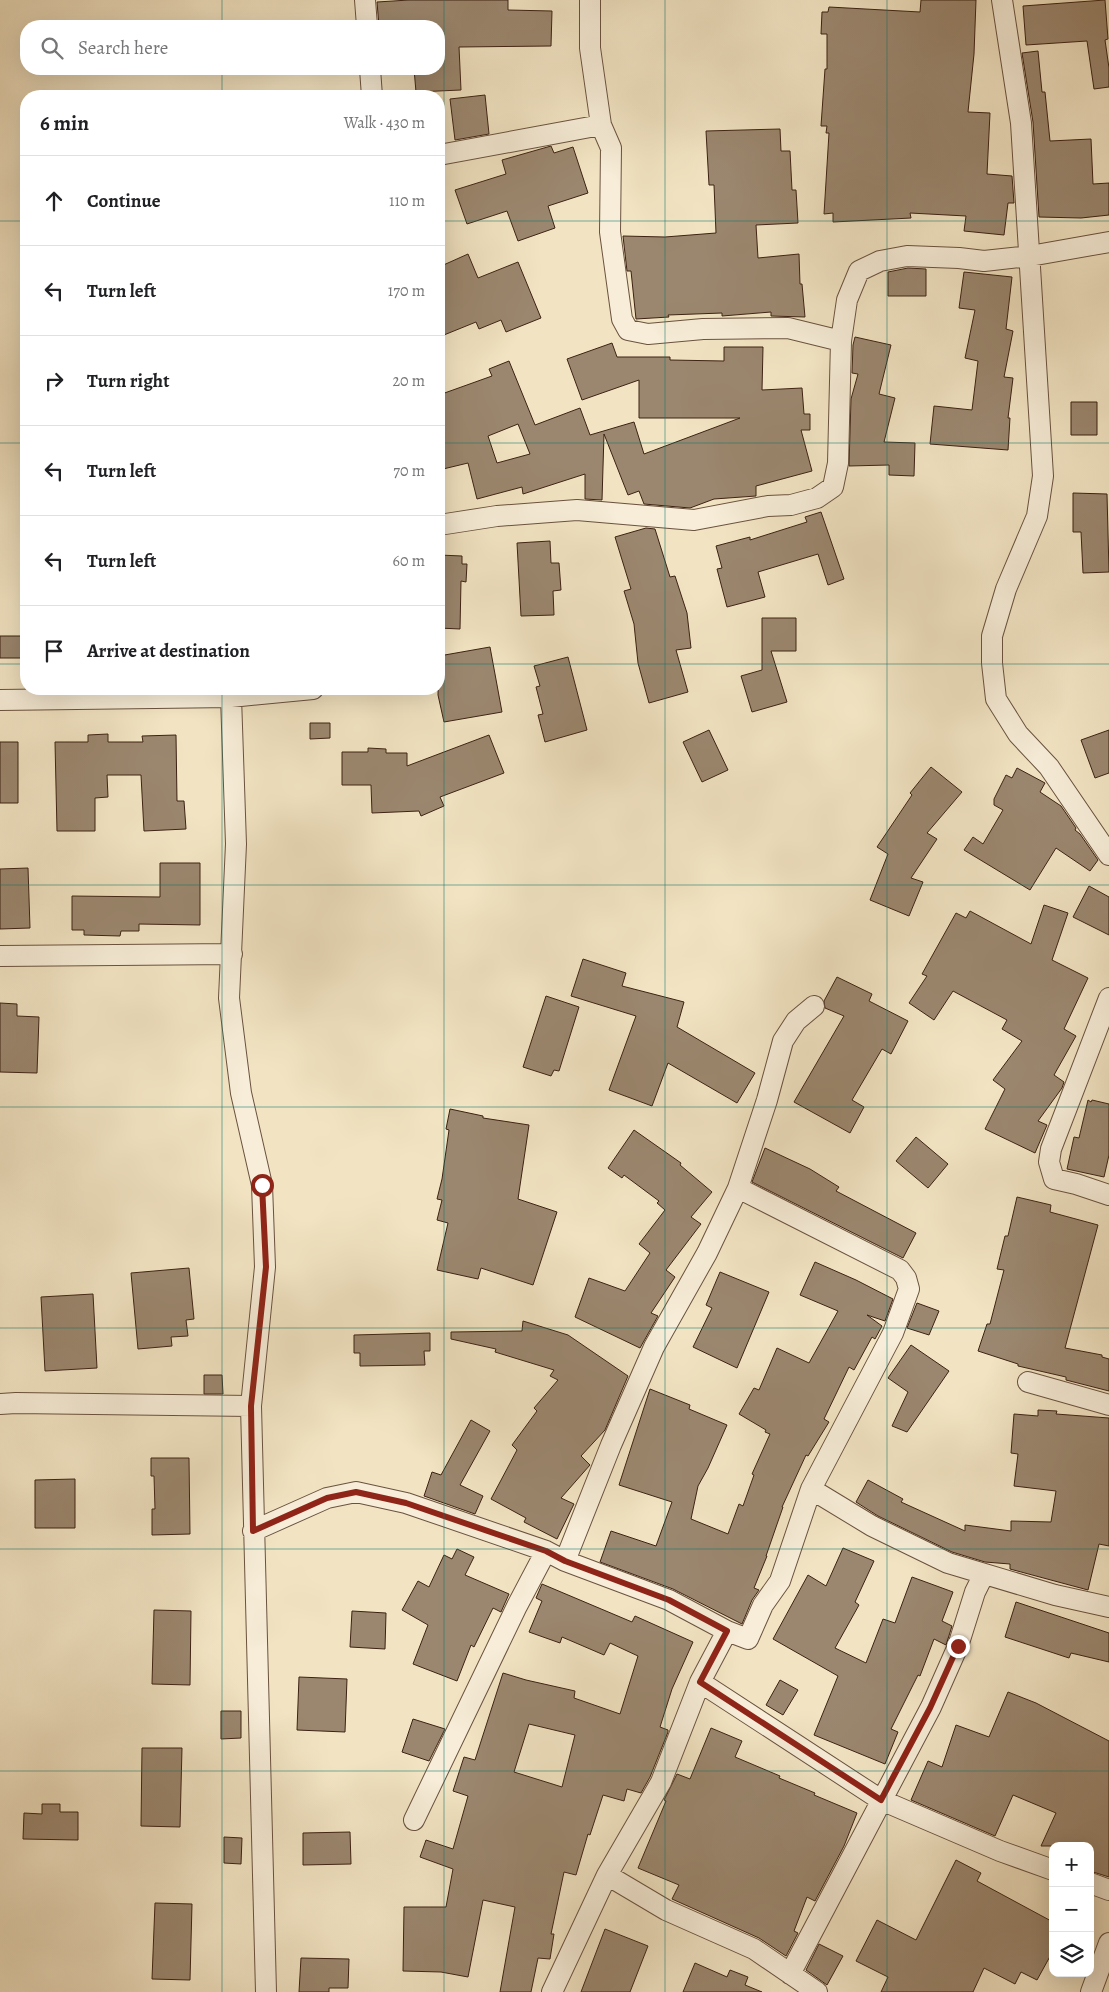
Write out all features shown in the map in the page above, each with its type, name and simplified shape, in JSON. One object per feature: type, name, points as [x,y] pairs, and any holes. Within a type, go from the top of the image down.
[{"type":"street","points":[[365,0],[367,20]]},
{"type":"street","points":[[590,0],[590,48],[601,125],[610,148],[610,232],[622,319],[628,330],[648,334],[703,329],[788,328],[841,341]]},
{"type":"street","points":[[1002,0],[1021,123],[1043,476],[1037,516],[1006,589],[992,636],[992,663],[996,699],[1018,734],[1048,767],[1109,855]]},
{"type":"street","points":[[370,75],[372,90]]},
{"type":"street","points":[[445,154],[601,125]]},
{"type":"street","points":[[445,524],[497,516],[577,510],[694,520],[768,506],[791,505],[817,498],[832,487],[838,463],[841,341],[847,300],[859,271],[880,261],[907,256],[984,261],[1030,256],[1109,242]]},
{"type":"street","points":[[0,700],[231,697],[252,695]]},
{"type":"street","points":[[231,697],[236,844],[229,998],[241,1093],[262,1185],[266,1267],[251,1406],[266,1992]]},
{"type":"street","points":[[0,956],[232,954]]},
{"type":"street","points":[[1109,998],[1051,1149],[1049,1162],[1054,1179],[1109,1195]]},
{"type":"street","points":[[565,1561],[610,1445],[654,1347],[707,1254],[738,1188],[767,1100],[783,1041],[796,1022],[814,1006]]},
{"type":"street","points":[[253,1531],[327,1498],[356,1492],[406,1503],[546,1551],[565,1561],[669,1600],[727,1631],[748,1639],[763,1605],[780,1581],[811,1488],[893,1333],[910,1289],[906,1278],[900,1270],[738,1188]]},
{"type":"street","points":[[1028,1382],[1109,1404]]},
{"type":"street","points":[[0,1404],[251,1406]]},
{"type":"street","points":[[811,1488],[881,1530],[948,1563],[1055,1596],[1109,1607]]},
{"type":"street","points":[[414,1820],[517,1606],[546,1551]]},
{"type":"street","points":[[790,1974],[930,1708],[958,1646],[975,1592],[984,1574]]},
{"type":"street","points":[[552,1992],[606,1875],[661,1782],[700,1682],[727,1631]]},
{"type":"street","points":[[700,1682],[881,1800],[1000,1851],[1049,1869]]},
{"type":"street","points":[[606,1875],[666,1910],[754,1949],[811,1990]]},
{"type":"street","points":[[1094,1884],[1109,1890]]},
{"type":"street","points":[[1091,1992],[1109,1943]]},
{"type":"building","points":[[409,0],[508,0],[508,10],[552,11],[551,46],[459,47],[461,90],[416,90],[415,75],[445,75],[445,20],[378,20],[377,2]]},
{"type":"building","points":[[921,0],[976,0],[974,54],[968,112],[990,113],[987,174],[1012,176],[1014,203],[1008,203],[1004,235],[964,231],[966,216],[910,213],[911,218],[833,222],[833,213],[824,214],[829,133],[826,133],[827,126],[821,126],[825,69],[827,69],[827,34],[821,34],[822,12],[828,12],[829,7],[920,12]]},
{"type":"building","points":[[1105,0],[1108,39],[1105,40],[1109,68],[1109,87],[1094,89],[1087,41],[1026,45],[1023,6]]},
{"type":"building","points":[[1038,51],[1042,92],[1045,92],[1050,141],[1091,139],[1093,184],[1109,183],[1109,215],[1081,218],[1039,217],[1033,122],[1022,53]]},
{"type":"building","points":[[485,95],[489,134],[455,140],[450,99]]},
{"type":"building","points":[[780,129],[781,151],[790,151],[792,190],[796,190],[798,223],[756,225],[758,258],[799,254],[800,284],[802,284],[805,317],[771,316],[771,312],[722,316],[722,313],[668,315],[669,317],[636,319],[631,271],[627,271],[623,236],[665,237],[716,233],[714,185],[709,185],[706,131]]},
{"type":"building","points":[[551,146],[554,153],[573,147],[588,193],[548,206],[555,228],[518,241],[507,211],[467,224],[455,190],[506,174],[502,160]]},
{"type":"building","points":[[468,254],[478,278],[518,262],[541,318],[506,332],[501,320],[479,329],[476,322],[445,335],[445,264]]},
{"type":"building","points":[[908,268],[926,269],[926,296],[888,296],[888,272]]},
{"type":"building","points":[[964,272],[1012,277],[1006,329],[1013,331],[1004,377],[1013,378],[1008,418],[1010,418],[1008,450],[930,444],[934,406],[972,410],[978,361],[965,358],[975,310],[959,308]]},
{"type":"building","points":[[855,337],[891,345],[879,394],[895,398],[884,442],[915,443],[914,476],[889,475],[889,465],[849,466],[851,399],[858,374],[852,373]]},
{"type":"building","points":[[612,343],[617,357],[670,357],[670,360],[724,361],[724,347],[763,347],[762,390],[802,388],[804,414],[810,414],[810,430],[801,430],[812,471],[756,486],[756,496],[714,499],[690,508],[644,504],[639,491],[628,495],[604,434],[602,500],[585,499],[585,474],[523,494],[522,487],[477,499],[468,463],[445,469],[445,393],[492,376],[489,369],[509,361],[535,425],[580,408],[590,435],[634,422],[644,454],[740,418],[639,418],[639,380],[582,400],[567,359]],"holes":[[[518,424],[530,454],[497,463],[488,436]]]},
{"type":"building","points":[[1071,402],[1097,402],[1097,435],[1071,435]]},
{"type":"building","points":[[1073,493],[1107,494],[1109,572],[1083,573],[1081,532],[1073,532]]},
{"type":"building","points":[[821,512],[844,579],[828,585],[818,554],[758,572],[765,597],[727,607],[717,569],[722,568],[716,546],[750,537],[750,540],[807,522],[805,517]]},
{"type":"building","points":[[646,528],[655,529],[670,577],[675,576],[687,613],[691,648],[676,650],[688,692],[649,703],[638,663],[634,624],[624,591],[631,589],[615,537]]},
{"type":"building","points":[[550,541],[551,563],[559,563],[561,590],[553,591],[554,615],[521,616],[517,543]]},
{"type":"building","points":[[445,555],[462,556],[462,564],[467,564],[466,582],[461,581],[460,629],[445,628]]},
{"type":"building","points":[[762,618],[796,618],[796,651],[771,651],[787,702],[752,712],[741,676],[762,670]]},
{"type":"building","points":[[0,636],[20,636],[20,658],[0,658]]},
{"type":"building","points":[[490,647],[502,712],[444,722],[438,695],[445,695],[445,655]]},
{"type":"building","points":[[568,657],[587,730],[545,742],[538,715],[543,714],[536,687],[540,686],[534,666]]},
{"type":"building","points":[[310,723],[330,723],[330,738],[310,739]]},
{"type":"building","points":[[709,730],[728,770],[702,782],[683,742]]},
{"type":"building","points":[[1109,730],[1109,773],[1095,778],[1081,740]]},
{"type":"building","points":[[108,734],[108,742],[143,742],[142,736],[176,735],[177,801],[184,801],[186,829],[144,831],[141,775],[107,775],[108,797],[95,798],[95,831],[57,831],[55,742],[88,742],[88,735]]},
{"type":"building","points":[[489,735],[504,773],[440,797],[444,806],[421,816],[419,811],[372,813],[371,785],[342,785],[342,752],[368,752],[368,748],[386,749],[386,753],[407,753],[407,766]]},
{"type":"building","points":[[0,742],[18,742],[18,803],[0,803]]},
{"type":"building","points":[[931,767],[962,792],[927,833],[937,839],[911,878],[923,882],[909,916],[870,900],[888,854],[877,847],[912,795],[910,793]]},
{"type":"building","points":[[1017,768],[1045,783],[1040,792],[1061,806],[1076,828],[1075,830],[1080,834],[1098,860],[1090,871],[1056,848],[1030,890],[964,850],[973,837],[983,844],[1003,810],[994,805],[994,799],[1006,775],[1012,778]]},
{"type":"building","points":[[160,863],[200,863],[200,925],[139,924],[139,931],[121,931],[120,936],[84,935],[84,930],[72,930],[72,896],[160,897]]},
{"type":"building","points":[[28,868],[30,928],[0,929],[0,869]]},
{"type":"building","points":[[1089,886],[1109,897],[1109,935],[1073,917]]},
{"type":"building","points":[[1044,905],[1068,913],[1052,960],[1088,978],[1064,1029],[1076,1036],[1054,1075],[1064,1082],[1062,1088],[1038,1121],[1047,1125],[1035,1153],[985,1129],[1005,1089],[993,1080],[1022,1041],[1002,1029],[1007,1020],[953,991],[934,1020],[909,1003],[927,976],[922,974],[956,913],[966,918],[970,911],[1031,944]]},
{"type":"building","points":[[583,959],[626,973],[622,986],[684,1002],[677,1027],[755,1073],[737,1103],[668,1063],[652,1106],[609,1090],[636,1016],[571,996]]},
{"type":"building","points":[[837,977],[872,994],[869,1001],[908,1021],[891,1054],[882,1049],[852,1100],[864,1107],[850,1133],[794,1102],[844,1016],[825,1008],[824,1001]]},
{"type":"building","points":[[546,996],[579,1007],[559,1071],[554,1070],[551,1076],[523,1067]]},
{"type":"building","points":[[0,1003],[17,1004],[17,1016],[39,1017],[37,1073],[0,1072]]},
{"type":"building","points":[[1088,1100],[1109,1104],[1109,1155],[1104,1177],[1067,1169],[1074,1137],[1079,1138]]},
{"type":"building","points":[[450,1109],[483,1116],[483,1118],[529,1125],[518,1199],[557,1212],[533,1285],[481,1268],[478,1279],[437,1270],[448,1223],[437,1220],[442,1200],[437,1199],[442,1179],[449,1130],[446,1129]]},
{"type":"building","points":[[634,1130],[681,1163],[680,1165],[712,1192],[691,1217],[701,1224],[666,1270],[675,1277],[651,1313],[658,1316],[640,1348],[575,1317],[589,1278],[625,1291],[650,1253],[639,1244],[665,1210],[657,1203],[659,1201],[624,1175],[622,1178],[608,1168]]},
{"type":"building","points":[[916,1137],[948,1164],[928,1188],[896,1161]]},
{"type":"building","points":[[765,1148],[810,1169],[839,1187],[836,1191],[916,1233],[903,1258],[752,1182]]},
{"type":"building","points":[[1017,1197],[1051,1205],[1050,1212],[1098,1225],[1065,1348],[1102,1355],[1102,1357],[1109,1359],[1109,1391],[1066,1380],[1066,1377],[1018,1366],[1018,1364],[978,1351],[987,1324],[990,1324],[1004,1270],[997,1269],[1005,1236],[1008,1236]]},
{"type":"building","points":[[815,1262],[893,1299],[885,1321],[867,1315],[882,1326],[875,1339],[872,1337],[854,1370],[849,1367],[824,1419],[829,1422],[808,1456],[806,1455],[782,1507],[767,1556],[754,1588],[759,1590],[752,1600],[742,1624],[673,1589],[600,1562],[611,1531],[656,1546],[672,1502],[619,1485],[650,1389],[690,1405],[689,1409],[727,1425],[698,1486],[691,1519],[728,1534],[739,1504],[743,1506],[754,1475],[752,1474],[770,1434],[739,1414],[754,1388],[759,1390],[777,1348],[809,1363],[838,1311],[800,1295]]},
{"type":"building","points":[[189,1268],[194,1319],[186,1320],[188,1336],[171,1337],[172,1346],[138,1349],[131,1273]]},
{"type":"building","points":[[720,1272],[769,1292],[737,1368],[693,1347],[712,1308],[706,1305]]},
{"type":"building","points":[[93,1294],[97,1368],[45,1371],[41,1297]]},
{"type":"building","points":[[917,1303],[939,1311],[929,1335],[907,1328]]},
{"type":"building","points":[[523,1321],[568,1335],[628,1376],[605,1430],[581,1456],[590,1465],[561,1498],[574,1504],[557,1539],[524,1522],[526,1518],[491,1499],[517,1450],[512,1445],[537,1411],[534,1408],[558,1380],[550,1376],[554,1370],[495,1352],[496,1349],[451,1339],[451,1332],[522,1331]]},
{"type":"building","points":[[430,1333],[430,1351],[424,1351],[425,1365],[360,1366],[360,1353],[354,1353],[354,1335]]},
{"type":"building","points":[[911,1345],[949,1371],[907,1432],[892,1426],[908,1392],[888,1378]]},
{"type":"building","points":[[204,1375],[222,1375],[223,1394],[204,1394]]},
{"type":"building","points":[[1038,1410],[1057,1411],[1056,1414],[1109,1418],[1109,1546],[1099,1544],[1088,1590],[1010,1569],[1010,1564],[985,1562],[952,1552],[878,1516],[856,1502],[868,1480],[903,1499],[901,1502],[965,1531],[965,1525],[1011,1531],[1011,1521],[1051,1522],[1056,1491],[1014,1486],[1018,1454],[1011,1453],[1014,1414],[1038,1416]]},
{"type":"building","points":[[471,1420],[490,1431],[460,1485],[483,1496],[475,1514],[424,1496],[432,1472],[441,1475]]},
{"type":"building","points":[[151,1458],[189,1458],[190,1534],[152,1535],[152,1509],[155,1509],[154,1476],[151,1476]]},
{"type":"building","points":[[75,1479],[75,1528],[35,1528],[35,1480]]},
{"type":"building","points":[[843,1548],[874,1561],[855,1602],[859,1605],[835,1648],[866,1663],[883,1619],[895,1623],[912,1577],[953,1592],[942,1621],[952,1626],[946,1645],[934,1639],[920,1676],[918,1675],[891,1729],[898,1732],[885,1764],[814,1735],[838,1676],[773,1639],[808,1575],[826,1586]]},
{"type":"building","points":[[457,1549],[474,1557],[465,1575],[509,1594],[501,1612],[493,1608],[474,1647],[471,1645],[457,1681],[413,1664],[428,1625],[402,1610],[418,1581],[429,1587],[444,1555],[452,1559]]},
{"type":"building","points":[[542,1584],[632,1622],[635,1616],[693,1642],[672,1689],[660,1727],[668,1730],[668,1732],[650,1777],[641,1793],[627,1789],[624,1801],[603,1795],[590,1835],[588,1834],[576,1875],[564,1872],[551,1934],[554,1934],[550,1959],[538,1958],[531,1992],[500,1992],[515,1907],[483,1900],[468,1977],[441,1972],[403,1971],[404,1907],[446,1907],[453,1869],[420,1857],[426,1840],[453,1849],[468,1796],[453,1791],[464,1757],[475,1760],[503,1673],[575,1691],[574,1698],[620,1714],[638,1656],[610,1643],[604,1655],[562,1637],[560,1643],[529,1632],[542,1601],[536,1598]],"holes":[[[529,1724],[575,1735],[562,1787],[514,1772]]]},
{"type":"building","points":[[1016,1602],[1109,1633],[1109,1662],[1071,1653],[1069,1658],[1005,1637]]},
{"type":"building","points":[[154,1610],[191,1611],[190,1685],[152,1684]]},
{"type":"building","points":[[352,1611],[386,1613],[385,1649],[350,1647]]},
{"type":"building","points":[[299,1677],[347,1679],[345,1732],[297,1730]]},
{"type":"building","points":[[780,1680],[798,1690],[783,1715],[766,1705]]},
{"type":"building","points":[[1008,1692],[1036,1703],[1109,1741],[1109,1877],[1094,1872],[1094,1842],[1049,1842],[1049,1846],[1041,1846],[1056,1813],[1013,1795],[995,1836],[911,1800],[928,1761],[942,1767],[956,1725],[989,1737]]},
{"type":"building","points":[[221,1711],[241,1711],[241,1738],[221,1739]]},
{"type":"building","points":[[413,1719],[445,1729],[429,1761],[402,1752]]},
{"type":"building","points":[[711,1728],[742,1741],[735,1757],[780,1776],[779,1778],[815,1793],[814,1795],[857,1813],[844,1846],[815,1901],[807,1897],[794,1931],[798,1933],[786,1956],[759,1938],[672,1899],[679,1885],[638,1868],[666,1801],[664,1800],[677,1774],[690,1779]]},
{"type":"building","points":[[142,1748],[182,1748],[180,1827],[141,1826]]},
{"type":"building","points":[[42,1804],[60,1804],[60,1812],[78,1812],[78,1840],[23,1839],[24,1813],[42,1814]]},
{"type":"building","points":[[350,1832],[351,1864],[303,1865],[303,1833]]},
{"type":"building","points":[[224,1837],[242,1838],[241,1864],[224,1863]]},
{"type":"building","points":[[956,1860],[981,1873],[977,1881],[1049,1920],[1049,1958],[1037,1980],[1021,1972],[1015,1984],[984,1968],[973,1992],[881,1992],[888,1977],[856,1961],[877,1920],[916,1940]]},
{"type":"building","points":[[155,1903],[192,1904],[190,1980],[152,1979]]},
{"type":"building","points":[[605,1929],[648,1946],[630,1992],[581,1992]]},
{"type":"building","points":[[819,1944],[843,1956],[827,1985],[806,1970]]},
{"type":"building","points":[[301,1958],[349,1959],[348,1988],[329,1988],[329,1992],[299,1992]]},
{"type":"building","points":[[695,1963],[727,1977],[730,1970],[748,1977],[745,1985],[762,1992],[683,1992]]},
{"type":"route","points":[[262,1185],[266,1267],[251,1406],[253,1531],[327,1498],[356,1492],[406,1503],[546,1551],[565,1561],[669,1600],[727,1631],[700,1682],[881,1800],[930,1708],[958,1646]]}]
